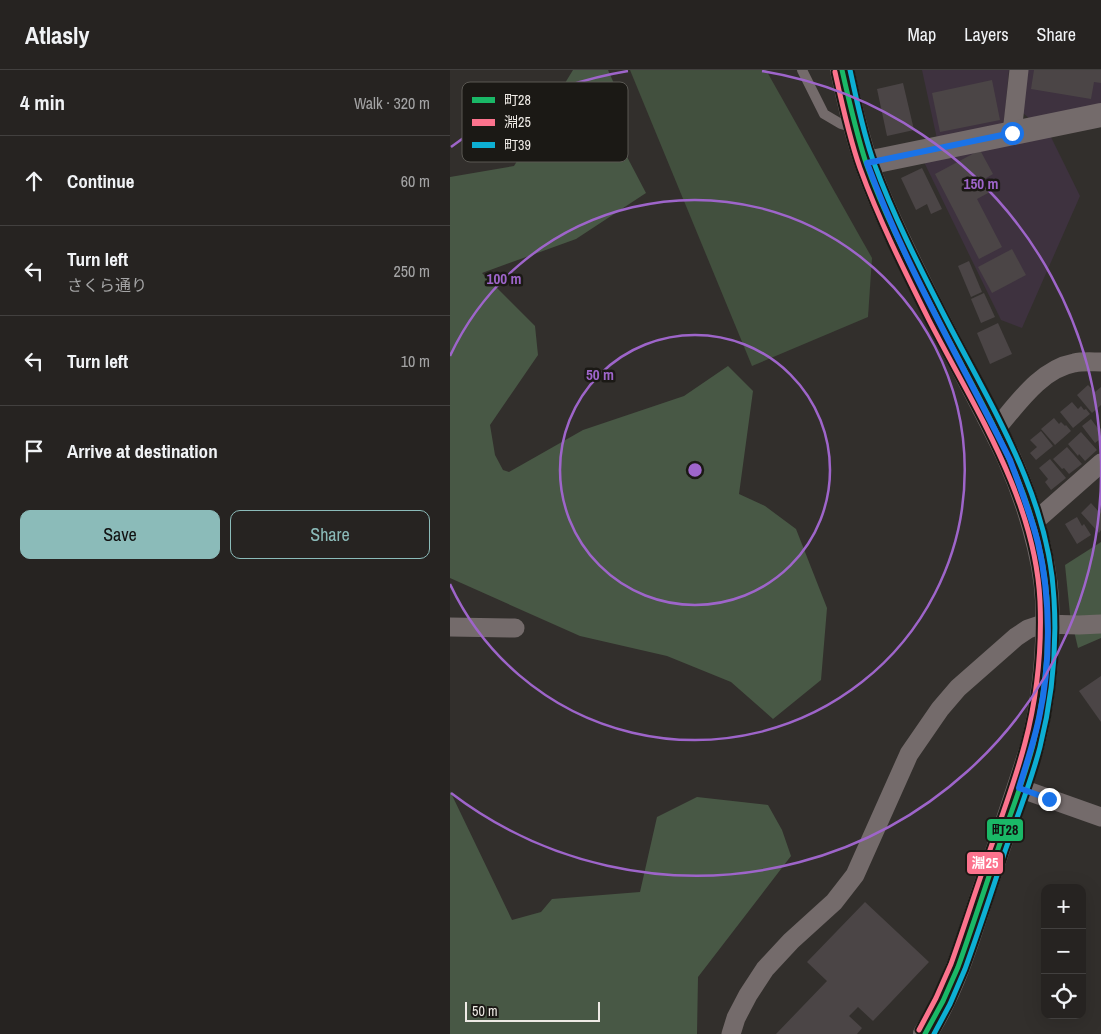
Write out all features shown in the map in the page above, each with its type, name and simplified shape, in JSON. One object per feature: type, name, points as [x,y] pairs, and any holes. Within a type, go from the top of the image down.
[{"type":"street","points":[[842,70],[856,128],[867,163],[892,224],[927,298],[1010,460],[1021,488],[1043,570],[1047,599],[1048,624],[1045,680],[1040,718],[1032,747],[965,948],[935,1019],[925,1034]]},
{"type":"street","points":[[1012,133],[1019,70]]},
{"type":"street","points":[[867,163],[1101,115]]},
{"type":"street","points":[[995,430],[1037,382],[1054,370],[1072,363],[1101,362]]},
{"type":"street","points":[[1032,524],[1084,490],[1101,463]]},
{"type":"street","points":[[731,1034],[736,1018],[748,995],[765,969],[791,941],[834,902],[855,875],[909,754],[940,709],[958,688],[1016,637],[1028,629],[1048,624],[1101,624]]},
{"type":"street","points":[[450,627],[515,628]]},
{"type":"street","points":[[1019,788],[1101,818]]},
{"type":"lane","points":[[802,70],[824,114],[841,124],[856,128]]},
{"type":"shaded area","points":[[922,70],[1009,70],[1004,124],[937,139]]},
{"type":"shaded area","points":[[1028,70],[1101,70],[1101,105],[1030,119],[1023,113]]},
{"type":"shaded area","points":[[1048,131],[1080,196],[1022,328],[1001,320],[923,160]]},
{"type":"green space","points":[[573,70],[608,70],[613,82],[566,82]]},
{"type":"green space","points":[[630,70],[766,70],[872,258],[868,317],[752,366]]},
{"type":"green space","points":[[628,159],[646,193],[576,239],[482,273],[535,326],[538,355],[490,425],[495,455],[503,470],[509,472],[583,430],[684,396],[728,366],[753,391],[739,494],[765,506],[796,529],[827,608],[821,680],[773,719],[731,682],[667,656],[580,636],[450,578],[450,177],[514,166],[516,162],[628,162]]},
{"type":"green space","points":[[1101,542],[1101,638],[1078,648],[1070,614],[1065,565]]},
{"type":"green space","points":[[450,791],[512,920],[541,912],[552,899],[640,892],[657,817],[697,797],[768,805],[782,830],[791,856],[698,977],[697,1034],[450,1034]]},
{"type":"building","points":[[1034,70],[1101,70],[1101,83],[1094,82],[1091,99],[1031,89]]},
{"type":"building","points":[[992,80],[1000,120],[940,132],[932,93]]},
{"type":"building","points":[[903,83],[914,130],[887,136],[877,89]]},
{"type":"building","points":[[980,150],[993,174],[983,180],[990,192],[977,199],[1002,247],[979,259],[935,174]]},
{"type":"building","points":[[922,168],[942,209],[931,214],[927,204],[916,210],[901,178]]},
{"type":"building","points":[[1012,249],[1026,275],[992,293],[978,267]]},
{"type":"building","points":[[969,261],[982,292],[971,297],[958,266]]},
{"type":"building","points":[[984,293],[995,317],[981,323],[971,299]]},
{"type":"building","points":[[998,323],[1012,354],[990,364],[977,333]]},
{"type":"building","points":[[1088,385],[1095,392],[1101,387],[1101,405],[1092,413],[1077,395]]},
{"type":"building","points":[[1072,402],[1078,409],[1081,406],[1090,414],[1073,428],[1060,412]]},
{"type":"building","points":[[1054,418],[1059,424],[1061,422],[1066,425],[1071,431],[1055,445],[1041,429]]},
{"type":"building","points":[[1091,419],[1099,430],[1101,428],[1101,443],[1099,440],[1095,443],[1082,426]]},
{"type":"building","points":[[1041,431],[1053,446],[1036,460],[1030,453],[1037,447],[1030,440]]},
{"type":"building","points":[[1081,432],[1097,450],[1085,461],[1068,444]]},
{"type":"building","points":[[1067,447],[1082,464],[1069,474],[1053,459]]},
{"type":"building","points":[[1050,459],[1066,478],[1051,490],[1045,482],[1048,479],[1039,468]]},
{"type":"building","points":[[1091,503],[1099,512],[1101,510],[1101,530],[1099,533],[1081,513]]},
{"type":"building","points":[[1077,517],[1082,526],[1084,524],[1091,535],[1077,544],[1065,524]]},
{"type":"building","points":[[1101,676],[1101,722],[1079,691]]},
{"type":"building","points":[[865,902],[929,962],[873,1021],[858,1007],[849,1016],[862,1028],[857,1034],[776,1034],[827,981],[807,962]]},
{"type":"transit line","name":"町28","points":[[842,70],[862,151],[873,183],[899,242],[990,419],[1021,488],[1042,560],[1047,598],[1046,672],[1041,709],[1029,758],[958,967],[943,1001],[925,1034]]},
{"type":"transit line","name":"町39","points":[[850,70],[860,117],[874,163],[889,202],[925,278],[998,417],[1029,487],[1041,523],[1050,561],[1054,599],[1053,673],[1048,711],[1036,760],[965,969],[950,1004],[934,1034]]},
{"type":"transit line","name":"淵25","points":[[835,72],[852,144],[875,207],[929,320],[983,421],[1015,491],[1036,563],[1040,601],[1038,672],[1033,708],[1021,756],[951,964],[919,1030]]},
{"type":"route","points":[[1012,133],[867,163],[892,224],[927,298],[1010,460],[1032,524],[1038,545],[1047,599],[1047,656],[1040,718],[1019,788],[1049,799]]}]
